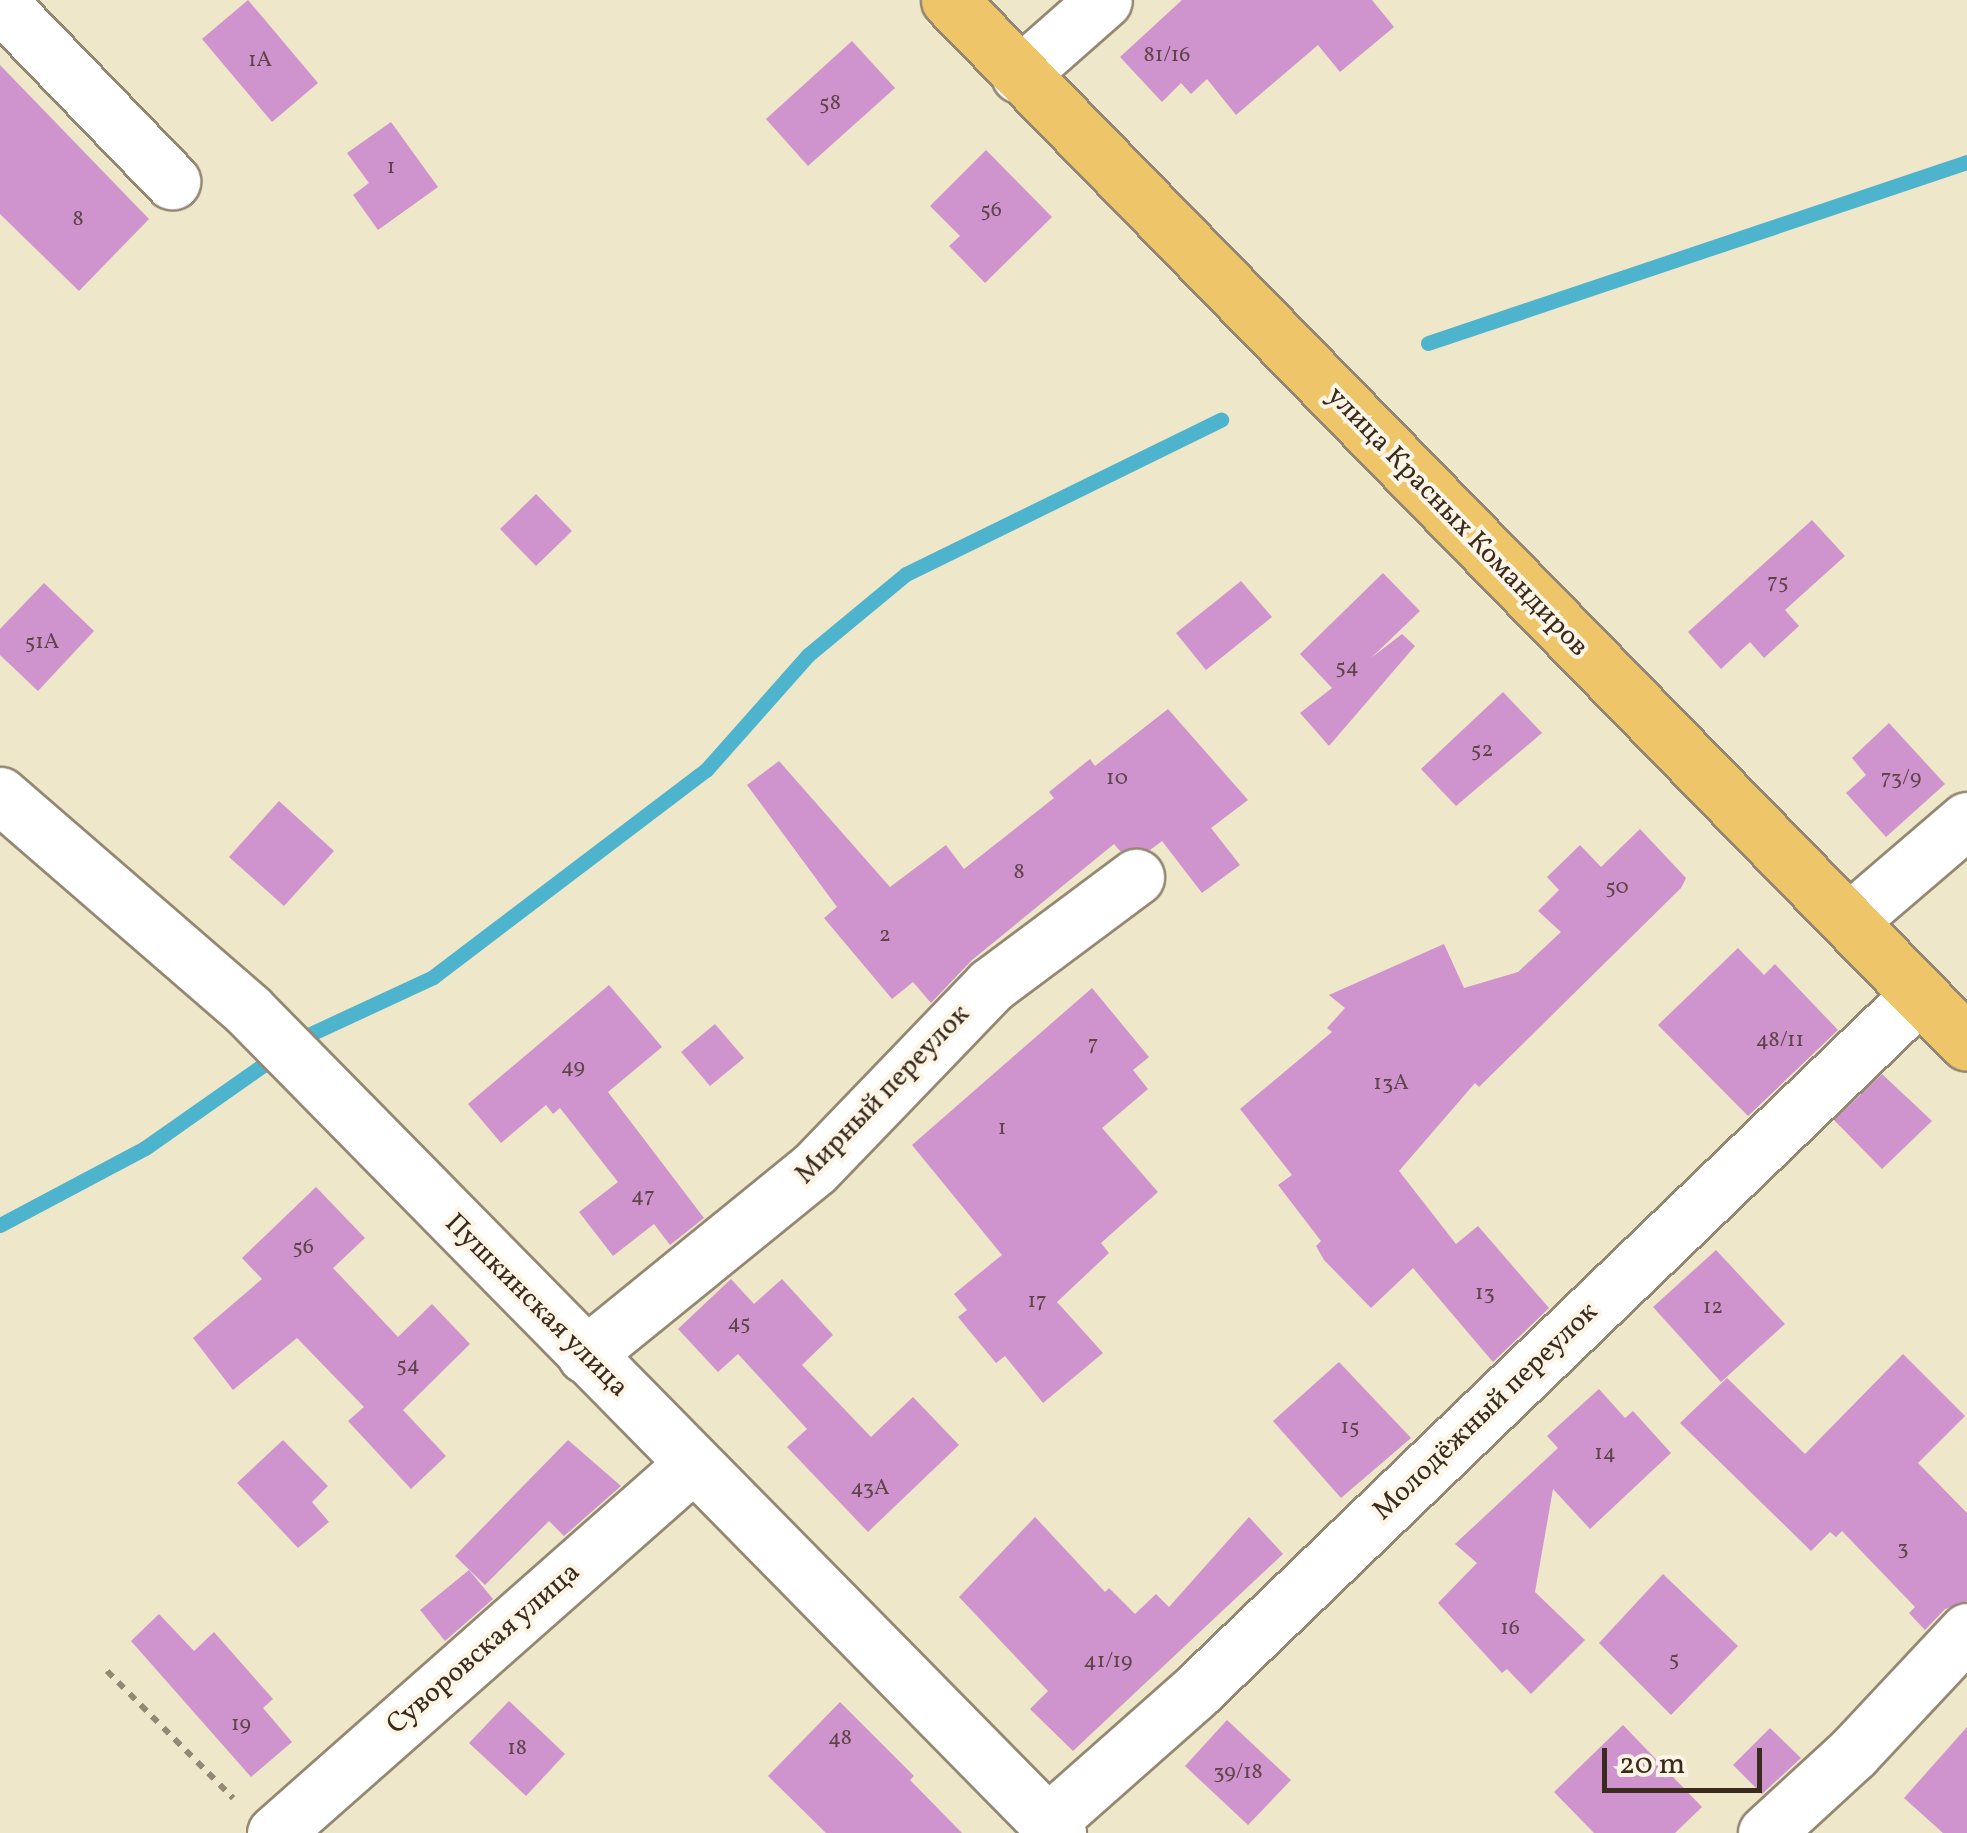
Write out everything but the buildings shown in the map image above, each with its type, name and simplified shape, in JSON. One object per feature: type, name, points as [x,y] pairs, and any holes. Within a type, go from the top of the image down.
[{"type":"main road","name":"улица Красных Командиров","points":[[949,0],[1967,1042]]},
{"type":"street","points":[[1019,75],[1104,0]]},
{"type":"street","points":[[0,3],[172,180]]},
{"type":"street","name":"Пушкинская улица","points":[[0,794],[248,1010],[1052,1828]]},
{"type":"street","points":[[1850,922],[1967,820]]},
{"type":"street","name":"Мирный переулок","points":[[585,1355],[814,1169],[992,984],[1136,878]]},
{"type":"street","name":"Молодёжный переулок","points":[[1052,1828],[1920,995]]},
{"type":"street","name":"Суворовская улица","points":[[258,1820],[693,1464]]},
{"type":"street","points":[[1766,1833],[1853,1754],[1967,1631]]},
{"type":"path","points":[[107,1671],[258,1820]]},
{"type":"waterway","points":[[1428,343],[1967,162]]},
{"type":"waterway","points":[[304,1037],[433,977],[706,770],[808,655],[906,574],[1221,420]]},
{"type":"waterway","points":[[0,1225],[145,1148],[266,1063]]}]
